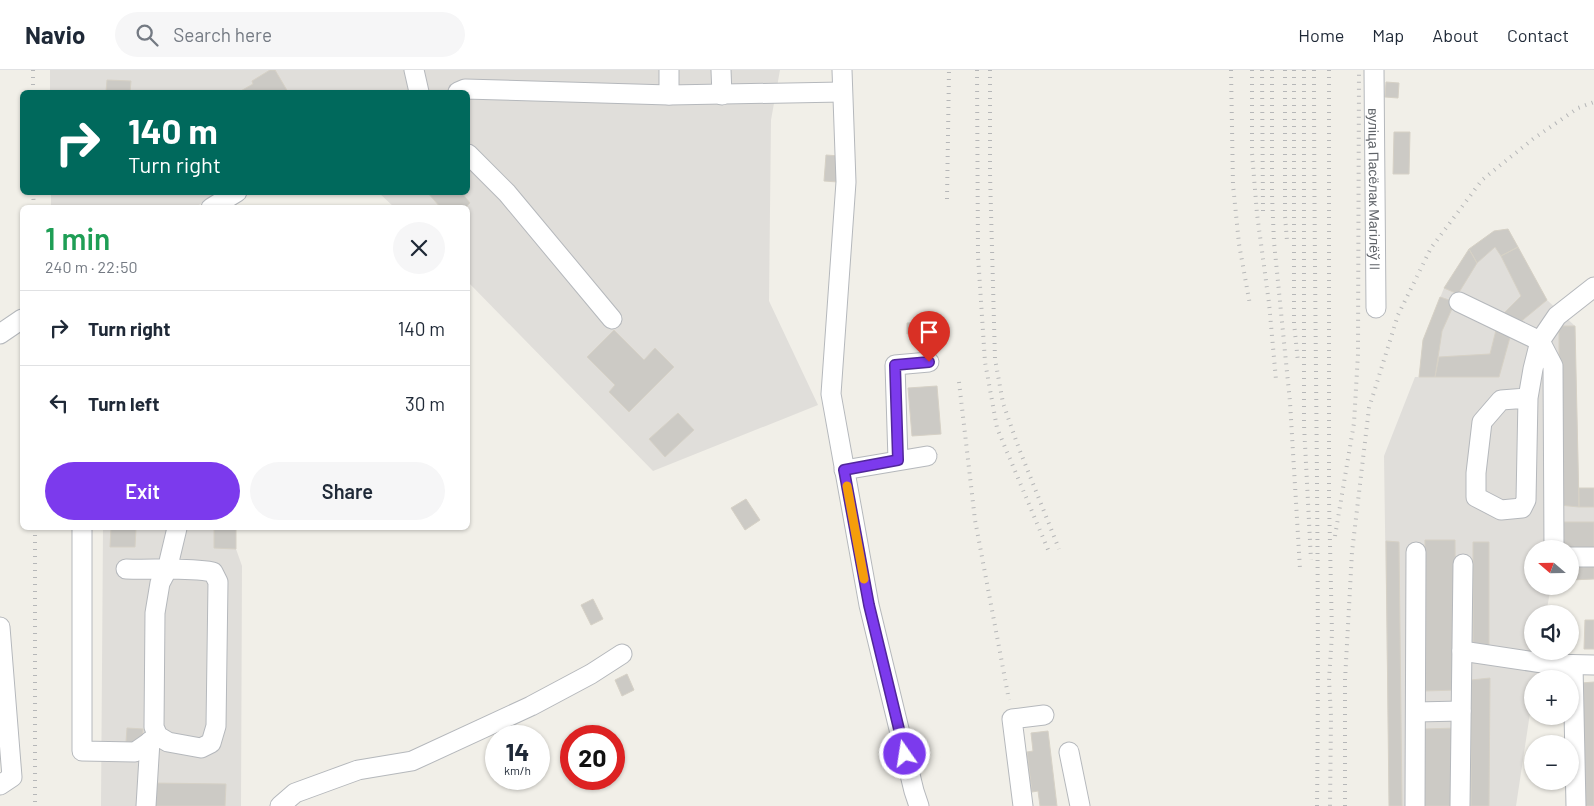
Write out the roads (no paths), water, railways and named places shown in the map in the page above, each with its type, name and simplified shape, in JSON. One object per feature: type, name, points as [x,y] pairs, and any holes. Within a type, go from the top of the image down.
[{"type":"lane","points":[[414,70],[419,90]]},
{"type":"lane","points":[[669,70],[669,95]]},
{"type":"lane","points":[[721,70],[722,95]]},
{"type":"lane","points":[[842,70],[846,182],[831,394],[869,605],[914,791],[920,806]]},
{"type":"lane","name":"вуліца Пасёлак Магілёў II","points":[[1374,70],[1376,308]]},
{"type":"lane","points":[[463,90],[669,95],[842,92]]},
{"type":"lane","points":[[470,156],[507,193],[612,319]]},
{"type":"lane","points":[[216,205],[232,195]]},
{"type":"lane","points":[[1528,398],[1501,400],[1482,422],[1476,473],[1476,497],[1501,510],[1522,508],[1526,500],[1528,398],[1540,341],[1557,316],[1594,287]]},
{"type":"lane","points":[[1459,302],[1540,341],[1553,366],[1554,540]]},
{"type":"lane","points":[[0,334],[20,319]]},
{"type":"lane","points":[[898,460],[895,365],[929,362]]},
{"type":"lane","points":[[844,470],[927,456]]},
{"type":"lane","points":[[82,530],[82,751],[135,752],[154,738]]},
{"type":"lane","points":[[146,806],[154,738],[155,613],[160,583],[167,570],[177,530]]},
{"type":"lane","points":[[1415,806],[1416,552]]},
{"type":"lane","points":[[1579,557],[1594,557]]},
{"type":"lane","points":[[1460,806],[1463,564]]},
{"type":"lane","points":[[126,570],[195,569],[213,572],[218,582],[216,726],[211,743],[201,748],[154,738]]},
{"type":"lane","points":[[0,627],[12,777],[0,786]]},
{"type":"lane","points":[[1462,651],[1549,664],[1594,665]]},
{"type":"lane","points":[[280,806],[295,793],[350,772],[412,761],[532,706],[591,674],[622,654]]},
{"type":"lane","points":[[1573,665],[1576,806]]},
{"type":"lane","points":[[1416,712],[1461,712]]},
{"type":"lane","points":[[1023,806],[1012,719],[1044,715]]},
{"type":"lane","points":[[1069,752],[1080,806]]},
{"type":"railway","points":[[33,70],[33,90]]},
{"type":"railway","points":[[947,199],[949,70]]},
{"type":"railway","points":[[977,70],[978,256],[985,362],[997,428],[1049,552]]},
{"type":"railway","points":[[990,70],[990,174],[995,359],[1003,403],[1059,549]]},
{"type":"railway","points":[[1231,70],[1233,185],[1239,244],[1250,305]]},
{"type":"railway","points":[[1252,70],[1252,153],[1276,380]]},
{"type":"railway","points":[[1262,70],[1263,212]]},
{"type":"railway","points":[[1272,70],[1274,242],[1290,402],[1300,569]]},
{"type":"railway","points":[[1285,70],[1285,216],[1287,241]]},
{"type":"railway","points":[[1294,70],[1294,323],[1298,362]]},
{"type":"railway","points":[[1304,70],[1304,425],[1311,560]]},
{"type":"railway","points":[[1314,70],[1318,622],[1317,806]]},
{"type":"railway","points":[[1329,70],[1329,499],[1332,634],[1329,680],[1331,716],[1330,806]]},
{"type":"railway","points":[[1335,536],[1354,423],[1358,354],[1359,70]]},
{"type":"railway","points":[[1345,806],[1345,680],[1352,552],[1369,408],[1398,315],[1431,248],[1482,180],[1533,139],[1578,108],[1594,102]]},
{"type":"railway","points":[[33,195],[34,205]]},
{"type":"railway","points":[[959,382],[975,520],[1009,700]]},
{"type":"railway","points":[[35,530],[35,806]]}]
